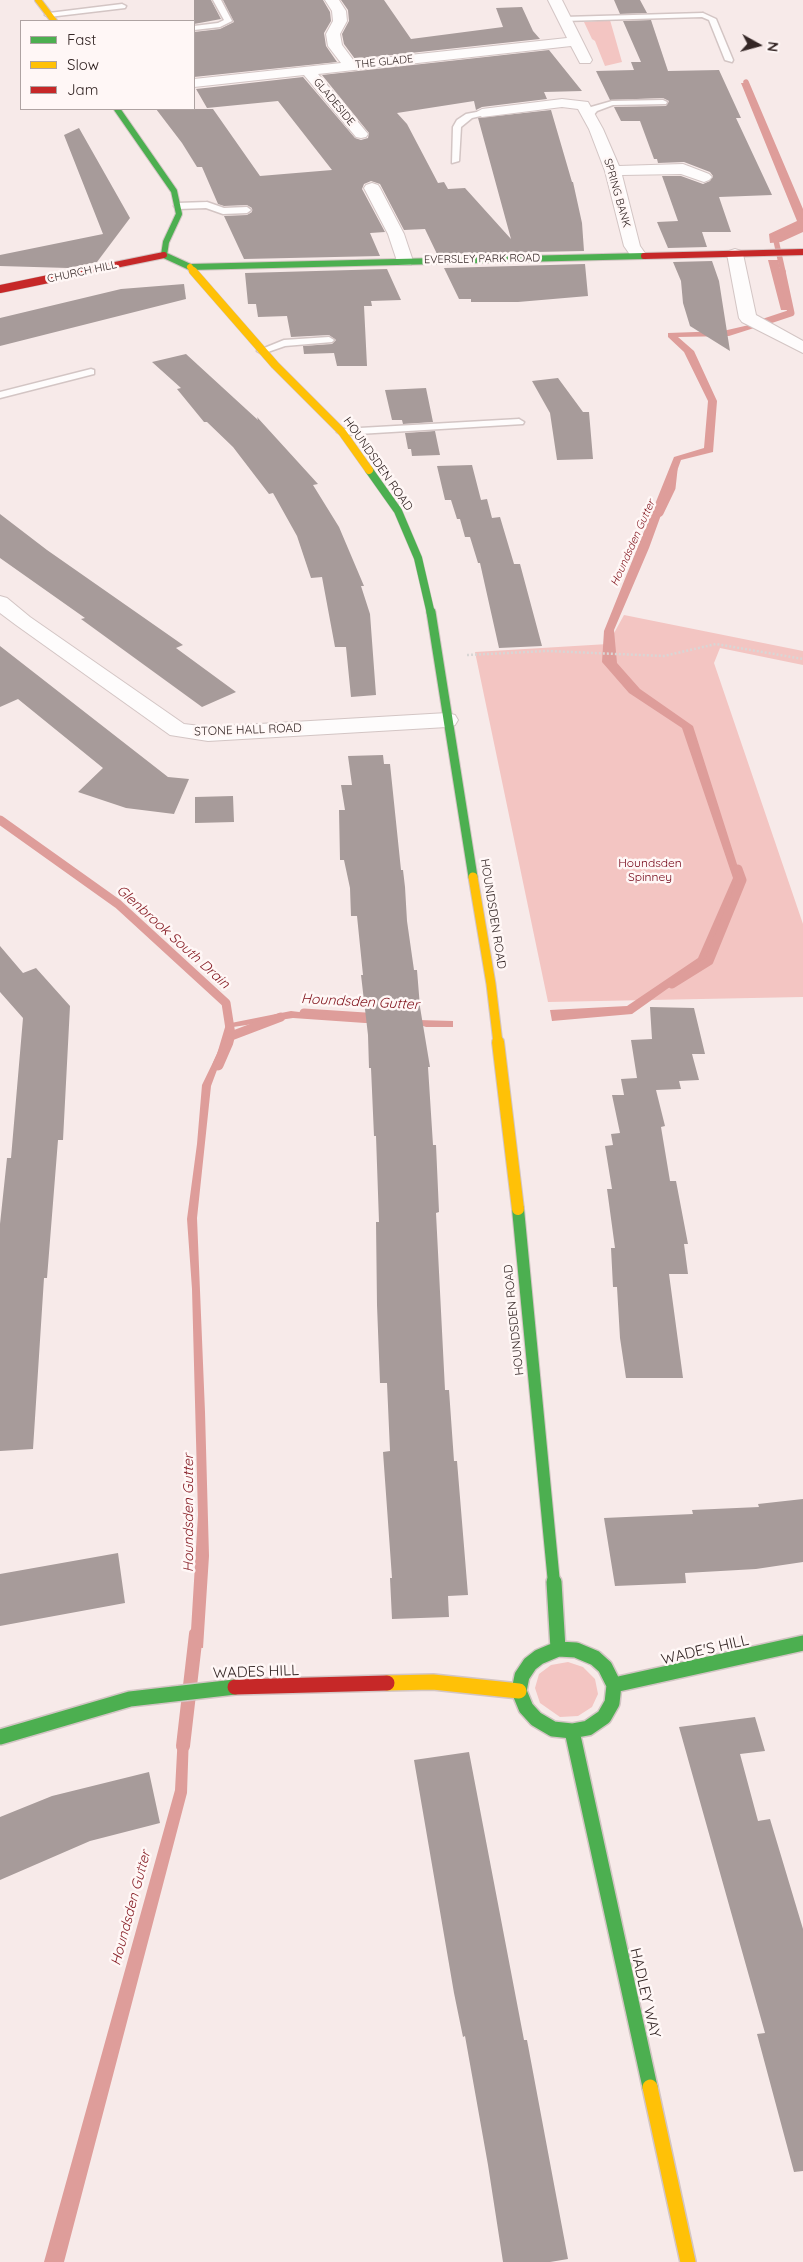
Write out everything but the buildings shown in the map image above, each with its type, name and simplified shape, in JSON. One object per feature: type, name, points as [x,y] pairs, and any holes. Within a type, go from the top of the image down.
[{"type":"street","points":[[38,0],[51,18]]},
{"type":"street","points":[[332,0],[339,11],[340,21],[333,34],[335,46],[351,66]]},
{"type":"street","points":[[555,0],[585,60]]},
{"type":"street","name":"THE GLADE","points":[[195,82],[575,41]]},
{"type":"street","name":"GLADESIDE","points":[[307,70],[361,134]]},
{"type":"street","points":[[482,113],[568,103],[584,105],[593,122]]},
{"type":"street","points":[[117,110],[174,191],[179,214],[166,242],[164,255]]},
{"type":"street","name":"SPRING BANK","points":[[593,122],[613,171],[632,246],[638,256]]},
{"type":"street","points":[[613,171],[687,167],[704,177]]},
{"type":"street","points":[[372,188],[396,234],[405,261]]},
{"type":"street","name":"EVERSLEY PARK ROAD","points":[[164,255],[190,266],[803,252]]},
{"type":"street","points":[[734,254],[748,318],[803,348]]},
{"type":"street","name":"CHURCH HILL","points":[[0,290],[164,255]]},
{"type":"street","name":"HOUNDSDEN ROAD","points":[[190,266],[218,301],[262,350],[342,432],[398,511],[418,558],[431,611],[447,720],[491,984],[512,1151],[557,1618],[558,1649]]},
{"type":"street","name":"STONE HALL ROAD","points":[[0,602],[23,621],[178,730],[208,734],[447,720]]},
{"type":"street","name":"WADE'S HILL","points":[[614,1684],[803,1643]]},
{"type":"street","points":[[558,1649],[576,1650],[594,1658],[605,1668],[614,1684],[612,1703],[604,1718],[588,1728],[572,1731],[553,1729],[536,1719],[526,1708],[519,1691],[522,1676],[530,1664],[544,1654],[558,1649]]},
{"type":"street","name":"WADES HILL","points":[[0,1737],[130,1699],[224,1687],[434,1682],[519,1691]]},
{"type":"street","name":"HADLEY WAY","points":[[572,1731],[688,2262]]},
{"type":"lane","points":[[195,28],[228,21],[216,0]]},
{"type":"lane","points":[[51,18],[122,6]]},
{"type":"lane","points":[[564,19],[702,15],[712,19],[729,60]]},
{"type":"lane","points":[[593,122],[594,109],[612,104],[663,102]]},
{"type":"lane","points":[[455,161],[457,127],[460,122],[469,116],[482,113]]},
{"type":"lane","points":[[178,206],[207,205],[222,211],[247,210]]},
{"type":"lane","points":[[262,350],[284,343],[329,340]]},
{"type":"lane","points":[[0,395],[91,372]]},
{"type":"lane","points":[[342,432],[519,422]]},
{"type":"path","points":[[467,655],[547,651],[622,656],[664,656],[716,644],[803,658]]},
{"type":"green space","points":[[610,20],[622,62],[605,66],[595,41],[592,39],[584,22]]},
{"type":"green space","name":"Houndsden Spinney","points":[[624,615],[803,651],[803,665],[720,648],[714,663],[803,924],[803,997],[548,1002],[475,652],[608,644]]},
{"type":"green space","points":[[568,1662],[583,1667],[595,1679],[598,1694],[592,1707],[578,1716],[560,1717],[540,1703],[535,1688],[539,1674],[551,1665]]},
{"type":"shaded area","points":[[741,83],[745,83],[803,215],[803,232],[781,242],[770,243],[769,234],[797,221]]},
{"type":"shaded area","points":[[768,260],[778,260],[789,310],[781,310]]},
{"type":"shaded area","points":[[749,325],[754,328],[729,336],[678,337],[694,351],[717,401],[713,452],[681,460],[649,548],[614,630],[617,663],[640,689],[693,726],[742,880],[705,962],[632,1014],[552,1021],[550,1010],[627,1006],[698,958],[733,878],[682,728],[629,693],[602,662],[604,631],[674,457],[704,448],[708,401],[684,352],[668,337],[668,333],[723,331]]},
{"type":"shaded area","points":[[291,1011],[348,1018],[453,1021],[453,1027],[426,1027],[415,1023],[365,1023],[293,1018],[233,1027],[211,1086],[197,1218],[209,1556],[203,1648],[190,1647],[198,1515],[192,1289],[187,1219],[197,1144],[202,1085],[217,1054],[226,1024]]},
{"type":"shaded area","points":[[178,1734],[189,1735],[187,1793],[64,2262],[44,2262],[175,1790]]},
{"type":"waterway","name":"Houndsden Gutter","points":[[746,82],[803,216]]},
{"type":"waterway","name":"Houndsden Gutter","points":[[783,272],[775,236],[803,224]]},
{"type":"waterway","name":"Houndsden Gutter","points":[[755,325],[791,313],[782,271]]},
{"type":"waterway","name":"Houndsden Gutter","points":[[660,513],[672,488],[674,470]]},
{"type":"waterway","name":"Glenbrook South Drain","points":[[0,820],[118,904],[226,1003],[231,1035]]},
{"type":"waterway","name":"Houndsden Gutter","points":[[672,984],[709,961],[742,880],[738,869]]},
{"type":"waterway","name":"Houndsden Gutter","points":[[304,1013],[380,1018]]},
{"type":"waterway","name":"Houndsden Gutter","points":[[228,1043],[231,1036],[281,1017]]},
{"type":"waterway","name":"Houndsden Gutter","points":[[218,1065],[228,1042]]},
{"type":"waterway","name":"Houndsden Gutter","points":[[183,1746],[196,1634]]},
{"type":"traffic: fast","points":[[118,110],[174,191],[179,214],[166,242],[164,255]]},
{"type":"traffic: fast","points":[[164,255],[190,267],[644,256]]},
{"type":"traffic: fast","points":[[369,470],[398,511],[418,558],[431,611],[473,877]]},
{"type":"traffic: fast","points":[[518,1209],[557,1618],[558,1649]]},
{"type":"traffic: fast","points":[[614,1685],[803,1643]]},
{"type":"traffic: fast","points":[[558,1649],[576,1650],[595,1658],[605,1667],[614,1685],[612,1703],[604,1717],[588,1728],[572,1731],[553,1729],[536,1719],[526,1708],[519,1691],[522,1676],[530,1664],[539,1657],[558,1649]]},
{"type":"traffic: fast","points":[[0,1737],[130,1699],[235,1687]]},
{"type":"traffic: fast","points":[[572,1731],[650,2087]]},
{"type":"traffic: slow","points":[[38,0],[53,20]]},
{"type":"traffic: slow","points":[[190,267],[275,365],[342,432],[369,470]]},
{"type":"traffic: slow","points":[[473,877],[491,984],[518,1209]]},
{"type":"traffic: slow","points":[[387,1683],[433,1682],[519,1691]]},
{"type":"traffic: slow","points":[[650,2087],[688,2262]]},
{"type":"traffic: jam","points":[[644,256],[803,252]]},
{"type":"traffic: jam","points":[[0,289],[164,255]]},
{"type":"traffic: jam","points":[[235,1687],[387,1683]]}]
